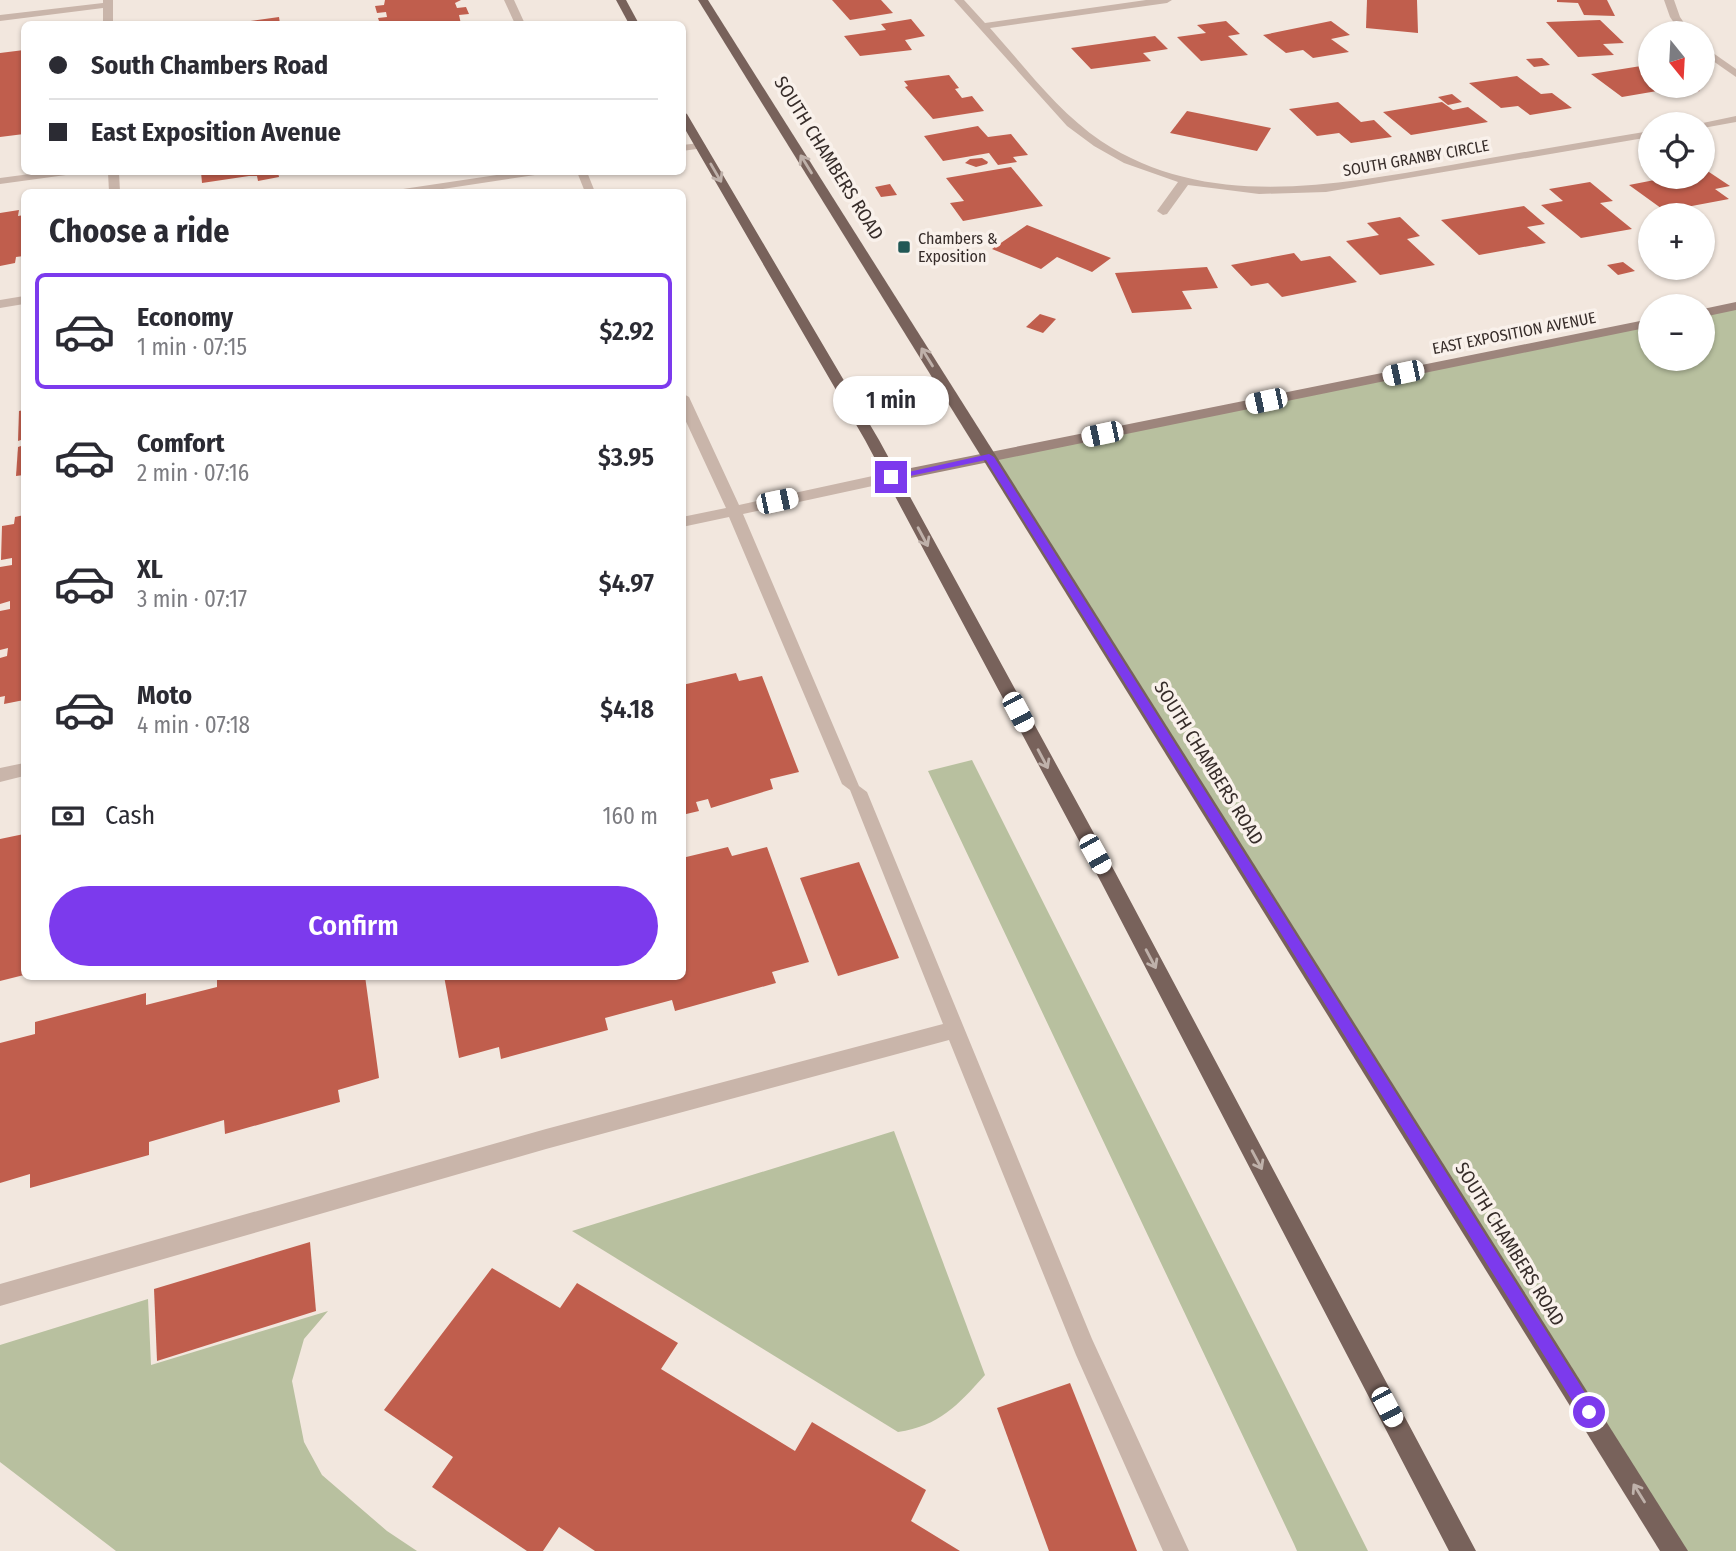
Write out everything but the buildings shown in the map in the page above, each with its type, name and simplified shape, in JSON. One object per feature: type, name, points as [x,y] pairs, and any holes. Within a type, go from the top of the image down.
[{"type":"main road","points":[[621,0],[632,21]]},
{"type":"main road","name":"SOUTH CHAMBERS ROAD","points":[[703,0],[1675,1551]]},
{"type":"main road","points":[[686,121],[891,477],[1108,877],[1464,1551]]},
{"type":"street","points":[[509,0],[519,21]]},
{"type":"street","name":"SOUTH GRANBY CIRCLE","points":[[960,0],[1071,124],[1092,142],[1121,159],[1185,180],[1251,191],[1327,189],[1638,136]]},
{"type":"street","points":[[982,26],[1167,0]]},
{"type":"street","points":[[1669,0],[1677,21]]},
{"type":"street","points":[[0,18],[108,2],[108,21]]},
{"type":"street","points":[[1715,58],[1736,74]]},
{"type":"street","points":[[1715,123],[1736,119]]},
{"type":"street","points":[[686,148],[700,146]]},
{"type":"street","points":[[0,181],[44,175]]},
{"type":"street","points":[[423,189],[515,175]]},
{"type":"street","points":[[1163,211],[1185,180]]},
{"type":"street","points":[[0,304],[21,300]]},
{"type":"street","points":[[1715,310],[1736,306]]},
{"type":"street","name":"EAST EXPOSITION AVENUE","points":[[891,477],[1638,325]]},
{"type":"street","points":[[686,406],[854,788],[1084,1347],[1175,1551]]},
{"type":"street","points":[[686,521],[891,477]]},
{"type":"street","points":[[0,775],[21,771]]},
{"type":"street","points":[[0,1295],[546,1139],[954,1030]]},
{"type":"green space","points":[[1736,306],[1736,1551],[1675,1551],[989,457],[1638,325],[1638,371],[1715,371],[1715,310]]},
{"type":"green space","points":[[972,760],[1368,1551],[1297,1551],[928,771]]},
{"type":"green space","points":[[894,1131],[985,1375],[947,1413],[925,1425],[898,1432],[572,1231]]},
{"type":"green space","points":[[148,1299],[151,1365],[328,1311],[304,1339],[292,1381],[304,1442],[322,1475],[387,1531],[417,1551],[116,1551],[0,1462],[0,1345]]},
{"type":"place","name":"Chambers & Exposition","points":[[904,247]]},
{"type":"route","points":[[891,477],[989,457],[1589,1412]]}]
